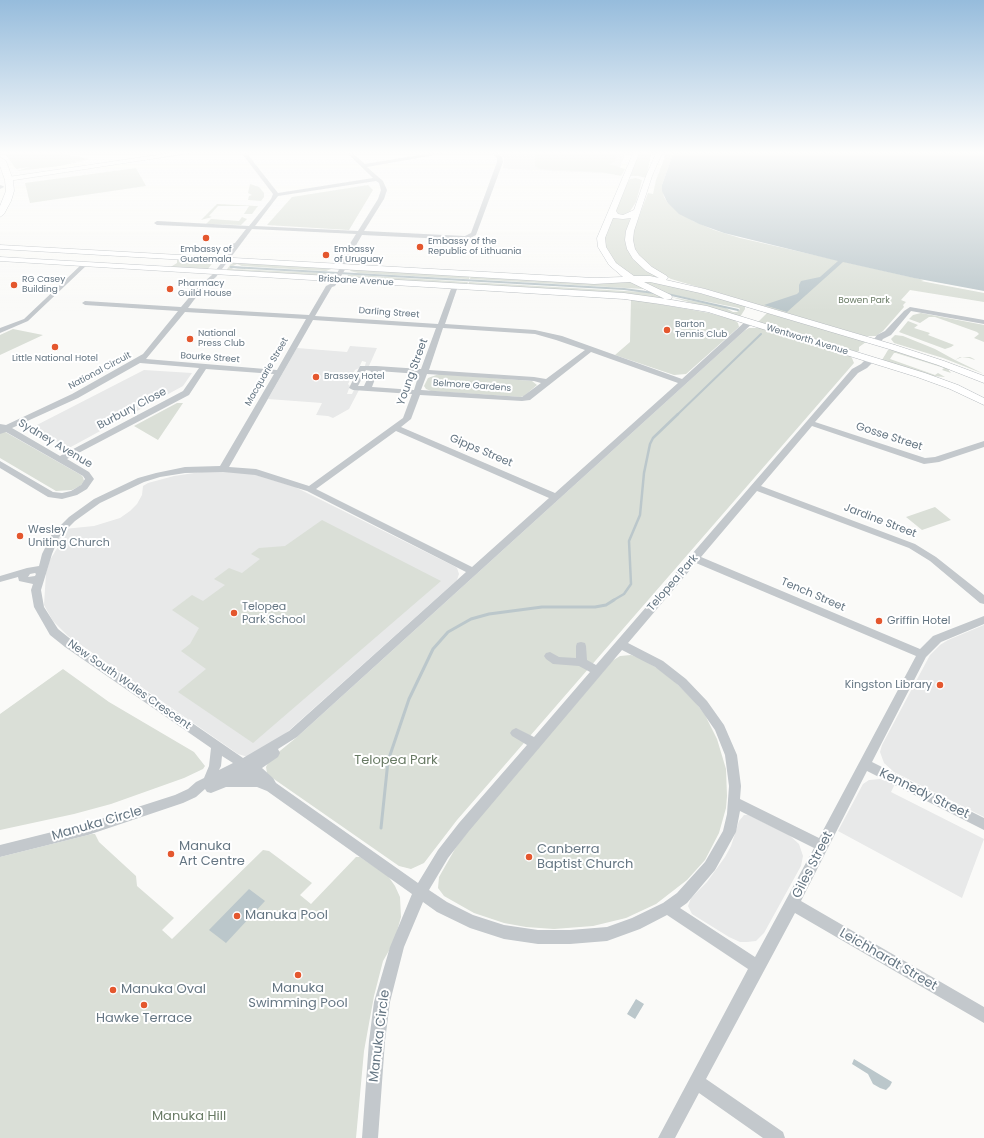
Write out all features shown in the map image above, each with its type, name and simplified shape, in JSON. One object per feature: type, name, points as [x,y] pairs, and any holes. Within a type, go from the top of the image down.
[{"type":"highway","points":[[0,214],[5,204]]},
{"type":"main road","points":[[614,204],[600,238],[602,248],[608,259],[630,278]]},
{"type":"main road","points":[[639,204],[629,238],[630,247],[636,258],[646,267],[661,276],[702,291]]},
{"type":"main road","points":[[612,210],[615,215],[621,217],[629,216],[637,211]]},
{"type":"main road","name":"Brisbane Avenue","points":[[2,247],[224,260],[455,286],[624,296],[711,310]]},
{"type":"main road","points":[[19,260],[10,258],[10,255],[17,250],[30,248]]},
{"type":"main road","points":[[158,269],[168,267],[175,263],[176,259],[167,256]]},
{"type":"main road","name":"Brisbane Avenue","points":[[0,259],[158,269],[212,275],[337,273],[577,280]]},
{"type":"main road","points":[[577,280],[606,277],[613,272],[615,266]]},
{"type":"main road","name":"Wentworth Avenue","points":[[630,278],[665,296],[848,352],[862,363],[935,380],[984,402]]},
{"type":"main road","name":"Wentworth Avenue","points":[[577,280],[603,281],[630,278],[652,279],[702,291],[857,337],[882,339],[984,380]]},
{"type":"main road","points":[[750,322],[764,309]]},
{"type":"main road","points":[[862,363],[882,339]]},
{"type":"street","name":"National Circuit","points":[[3,430],[34,418],[40,413],[139,362],[146,356],[224,260],[238,246],[237,244],[268,204]]},
{"type":"street","name":"Macquarie Street","points":[[223,469],[378,204]]},
{"type":"street","points":[[157,223],[459,239],[473,235],[484,204]]},
{"type":"street","points":[[0,332],[26,320],[85,264]]},
{"type":"street","name":"Young Street","points":[[310,489],[407,419],[455,286]]},
{"type":"street","name":"Darling Street","points":[[85,303],[535,332],[559,338],[683,382]]},
{"type":"street","points":[[882,339],[906,312],[912,309],[984,322]]},
{"type":"street","points":[[247,768],[290,741],[293,734],[750,322]]},
{"type":"street","name":"Belmore Gardens","points":[[547,382],[534,379],[362,368],[353,388],[522,399],[527,398],[590,349]]},
{"type":"street","name":"Bourke Street","points":[[139,362],[279,372]]},
{"type":"street","name":"Telopea Park","points":[[420,892],[443,854],[464,827],[862,363]]},
{"type":"street","name":"Burbury Close","points":[[61,460],[186,393],[203,367]]},
{"type":"street","points":[[367,389],[376,368]]},
{"type":"street","name":"Gosse Street","points":[[810,424],[924,461],[936,460],[984,444]]},
{"type":"street","name":"Gipps Street","points":[[396,428],[556,496]]},
{"type":"street","name":"Sydney Avenue","points":[[0,464],[51,494],[62,496],[74,493],[88,484],[90,479],[86,474],[3,430]]},
{"type":"street","points":[[230,456],[231,462],[246,470]]},
{"type":"street","points":[[26,578],[36,590],[47,554],[55,536],[77,515],[97,501],[141,480],[159,475],[185,470],[223,469],[246,470],[271,475],[310,489],[473,572]]},
{"type":"street","name":"Jardine Street","points":[[756,486],[912,546],[933,559],[984,600]]},
{"type":"street","name":"Tench Street","points":[[694,558],[922,654]]},
{"type":"street","points":[[0,579],[26,578],[36,569],[42,574]]},
{"type":"street","name":"New South Wales Crescent","points":[[36,590],[39,607],[54,632],[69,644],[217,746],[247,768],[265,784],[420,892],[442,907],[470,921],[504,932],[538,937],[570,937],[607,934],[635,924],[668,908],[682,898],[710,866],[729,832],[735,802],[734,770],[730,754],[720,728],[712,716],[682,682],[659,664],[621,644]]},
{"type":"street","name":"Giles Street","points":[[666,1138],[792,904],[922,654],[937,639],[984,620]]},
{"type":"street","points":[[580,646],[582,652],[581,662]]},
{"type":"street","points":[[550,656],[557,661],[581,662],[598,671]]},
{"type":"street","points":[[516,733],[535,743]]},
{"type":"street","points":[[208,783],[215,766],[217,746]]},
{"type":"street","name":"Kennedy Street","points":[[864,764],[984,824]]},
{"type":"street","name":"Manuka Circle","points":[[192,793],[201,793],[224,782],[247,768]]},
{"type":"street","name":"Manuka Circle","points":[[0,851],[88,829],[128,816],[192,793],[208,783],[247,768]]},
{"type":"street","points":[[224,782],[265,784]]},
{"type":"street","points":[[735,802],[822,846]]},
{"type":"street","name":"Manuka Circle","points":[[370,1138],[377,1041],[382,1002],[397,947],[420,892]]},
{"type":"street","name":"Leichhardt Street","points":[[792,904],[984,1015]]},
{"type":"street","points":[[668,908],[757,967]]},
{"type":"street","points":[[696,1081],[777,1138]]},
{"type":"shaded area","points":[[669,204],[984,204],[984,291],[914,278],[843,262],[787,312],[764,305],[797,294],[799,292],[799,285],[801,281],[820,277],[838,261],[724,233],[699,224],[679,214]]},
{"type":"shaded area","name":"Brassey Hotel","points":[[350,346],[377,348],[369,366],[365,366],[366,362],[362,361],[359,368],[355,370],[348,384],[350,386],[347,394],[352,394],[354,390],[359,390],[349,409],[333,418],[316,415],[322,403],[268,399],[297,348],[347,352]]},
{"type":"shaded area","points":[[144,370],[192,373],[183,386],[69,448],[31,428]]},
{"type":"shaded area","name":"Telopea Park School","points":[[208,471],[249,473],[295,487],[454,566],[457,568],[459,574],[457,580],[285,734],[248,757],[238,754],[68,636],[53,621],[44,605],[46,573],[50,560],[59,545],[55,539],[64,529],[94,526],[120,518],[137,504],[142,495],[143,486],[148,483],[174,476]]},
{"type":"shaded area","points":[[984,625],[984,817],[894,772],[884,763],[880,752],[882,745],[930,655],[940,645],[948,640]]},
{"type":"shaded area","points":[[880,779],[895,784],[891,792],[984,839],[962,898],[838,831],[863,784],[869,780]]},
{"type":"shaded area","points":[[744,815],[748,815],[788,834],[799,844],[803,856],[801,866],[764,933],[756,941],[740,942],[729,937],[692,914],[688,906],[691,898],[707,882],[725,857],[731,846],[739,821]]},
{"type":"shaded area","name":"Manuka Pool","points":[[249,889],[265,901],[226,943],[209,930]]},
{"type":"shaded area","points":[[636,999],[644,1004],[635,1019],[627,1014]]},
{"type":"shaded area","points":[[854,1059],[892,1082],[890,1086],[886,1090],[873,1084],[868,1074],[852,1064]]},
{"type":"green space","points":[[217,204],[258,206],[252,214],[244,214],[249,206],[218,206],[209,216],[212,217],[201,220]]},
{"type":"green space","points":[[286,204],[365,204],[349,230],[267,225]]},
{"type":"green space","points":[[618,204],[635,204],[627,216],[615,214]]},
{"type":"green space","name":"Bowen Park","points":[[644,204],[670,204],[693,221],[714,230],[740,238],[924,280],[921,281],[984,293],[984,302],[910,290],[901,300],[906,302],[903,305],[904,307],[883,331],[876,336],[865,336],[671,279],[647,265],[634,250],[632,235]]},
{"type":"green space","points":[[612,216],[630,218],[626,244],[666,281],[633,278],[609,257],[603,240]]},
{"type":"green space","points":[[242,217],[247,219],[241,225],[206,224],[211,219],[239,221]]},
{"type":"green space","points":[[177,259],[215,260],[207,270],[169,268],[177,263]]},
{"type":"green space","points":[[233,261],[334,268],[326,271],[242,266],[237,264],[231,267],[233,269],[324,273],[331,275],[328,277],[225,272]]},
{"type":"green space","points":[[352,268],[470,275],[469,279],[358,273],[350,271]]},
{"type":"green space","points":[[348,275],[468,282],[466,286],[346,279]]},
{"type":"green space","points":[[471,275],[626,279],[644,289],[470,279]]},
{"type":"green space","points":[[635,279],[660,282],[742,305],[745,306],[745,309],[740,317],[671,297],[724,307],[733,312],[737,312],[740,309],[739,308],[668,294]]},
{"type":"green space","points":[[469,282],[643,292],[655,294],[670,300],[468,286]]},
{"type":"green space","points":[[631,299],[709,313],[734,320],[738,323],[739,327],[686,374],[674,375],[615,355],[630,342]]},
{"type":"green space","points":[[767,313],[866,342],[859,347],[859,351],[857,352],[758,322]]},
{"type":"green space","points":[[921,313],[984,325],[984,342],[974,338],[979,334],[977,332],[935,317],[929,317],[920,323],[909,319],[913,315]]},
{"type":"green space","points":[[908,321],[918,325],[914,328],[930,333],[928,335],[954,345],[945,349],[899,332]]},
{"type":"green space","name":"Telopea Park","points":[[749,328],[760,328],[851,356],[854,363],[457,820],[424,863],[411,869],[399,866],[267,773],[266,767],[270,759],[297,737]]},
{"type":"green space","points":[[13,329],[43,335],[0,355],[0,335]]},
{"type":"green space","points":[[895,335],[903,336],[935,349],[984,374],[943,358],[894,343],[891,339]]},
{"type":"green space","points":[[893,349],[947,368],[951,373],[942,370],[944,368],[896,353],[894,353],[890,359],[935,375],[938,373],[945,377],[932,376],[882,360],[888,350]]},
{"type":"green space","points":[[439,374],[532,381],[537,385],[521,397],[431,391],[426,389],[424,386],[428,378]]},
{"type":"green space","points":[[177,403],[183,403],[158,440],[134,426]]},
{"type":"green space","points":[[0,429],[81,475],[84,481],[80,486],[72,490],[56,491],[0,458]]},
{"type":"green space","points":[[935,507],[951,520],[922,530],[906,517]]},
{"type":"green space","points":[[322,520],[441,581],[253,743],[178,692],[206,669],[181,651],[190,644],[199,628],[172,610],[192,595],[203,601],[225,585],[214,579],[229,568],[242,573],[260,559],[251,554],[259,548],[285,546]]},
{"type":"green space","points":[[631,655],[640,658],[660,670],[675,682],[696,703],[705,715],[717,739],[726,769],[726,808],[719,833],[705,860],[687,880],[656,904],[626,918],[593,926],[554,929],[526,927],[504,923],[474,913],[444,896],[438,888],[439,877],[455,849],[469,829],[612,661],[620,656]]},
{"type":"green space","points":[[63,669],[109,702],[194,752],[205,766],[203,769],[184,778],[111,804],[74,814],[0,830],[0,714]]},
{"type":"green space","name":"Manuka Oval","points":[[95,834],[99,842],[136,876],[137,886],[174,918],[162,930],[172,939],[263,850],[269,851],[312,883],[300,895],[311,904],[356,857],[360,857],[388,876],[400,897],[401,917],[394,942],[383,961],[374,996],[364,1051],[356,1138],[0,1138],[0,857]]},
{"type":"waterway","points":[[245,268],[231,267],[624,289],[654,293]]},
{"type":"waterway","points":[[667,294],[738,310]]},
{"type":"waterway","points":[[677,415],[761,334]]},
{"type":"waterway","points":[[612,601],[624,594],[631,584],[629,541],[640,515],[644,473],[650,444],[653,438],[678,414]]},
{"type":"waterway","points":[[381,828],[388,761],[409,699],[433,649],[448,632],[471,619],[489,614],[542,607],[595,607],[606,605],[614,600]]},
{"type":"place","name":"Embassy of Guatemala","points":[[206,238]]},
{"type":"place","name":"Embassy of the Republic of Lithuania","points":[[420,247]]},
{"type":"place","name":"Embassy of Uruguay","points":[[326,255]]},
{"type":"place","name":"RG Casey Building","points":[[14,285]]},
{"type":"place","name":"Pharmacy Guild House","points":[[170,289]]},
{"type":"place","name":"Barton Tennis Club","points":[[667,330]]},
{"type":"place","name":"National Press Club","points":[[190,339]]},
{"type":"place","name":"Little National Hotel","points":[[55,347]]},
{"type":"place","name":"Brassey Hotel","points":[[316,377]]},
{"type":"place","name":"Wesley Uniting Church","points":[[20,536]]},
{"type":"place","name":"Telopea Park School","points":[[234,613]]},
{"type":"place","name":"Griffin Hotel","points":[[879,621]]},
{"type":"place","name":"Kingston Library","points":[[940,685]]},
{"type":"place","name":"Manuka Art Centre","points":[[171,854]]},
{"type":"place","name":"Canberra Baptist Church","points":[[529,857]]},
{"type":"place","name":"Manuka Pool","points":[[237,916]]},
{"type":"place","name":"Manuka Swimming Pool","points":[[298,975]]},
{"type":"place","name":"Manuka Oval","points":[[113,990]]},
{"type":"place","name":"Hawke Terrace","points":[[144,1005]]},
{"type":"park label","name":"Manuka Hill","points":[[189,1117]]}]
